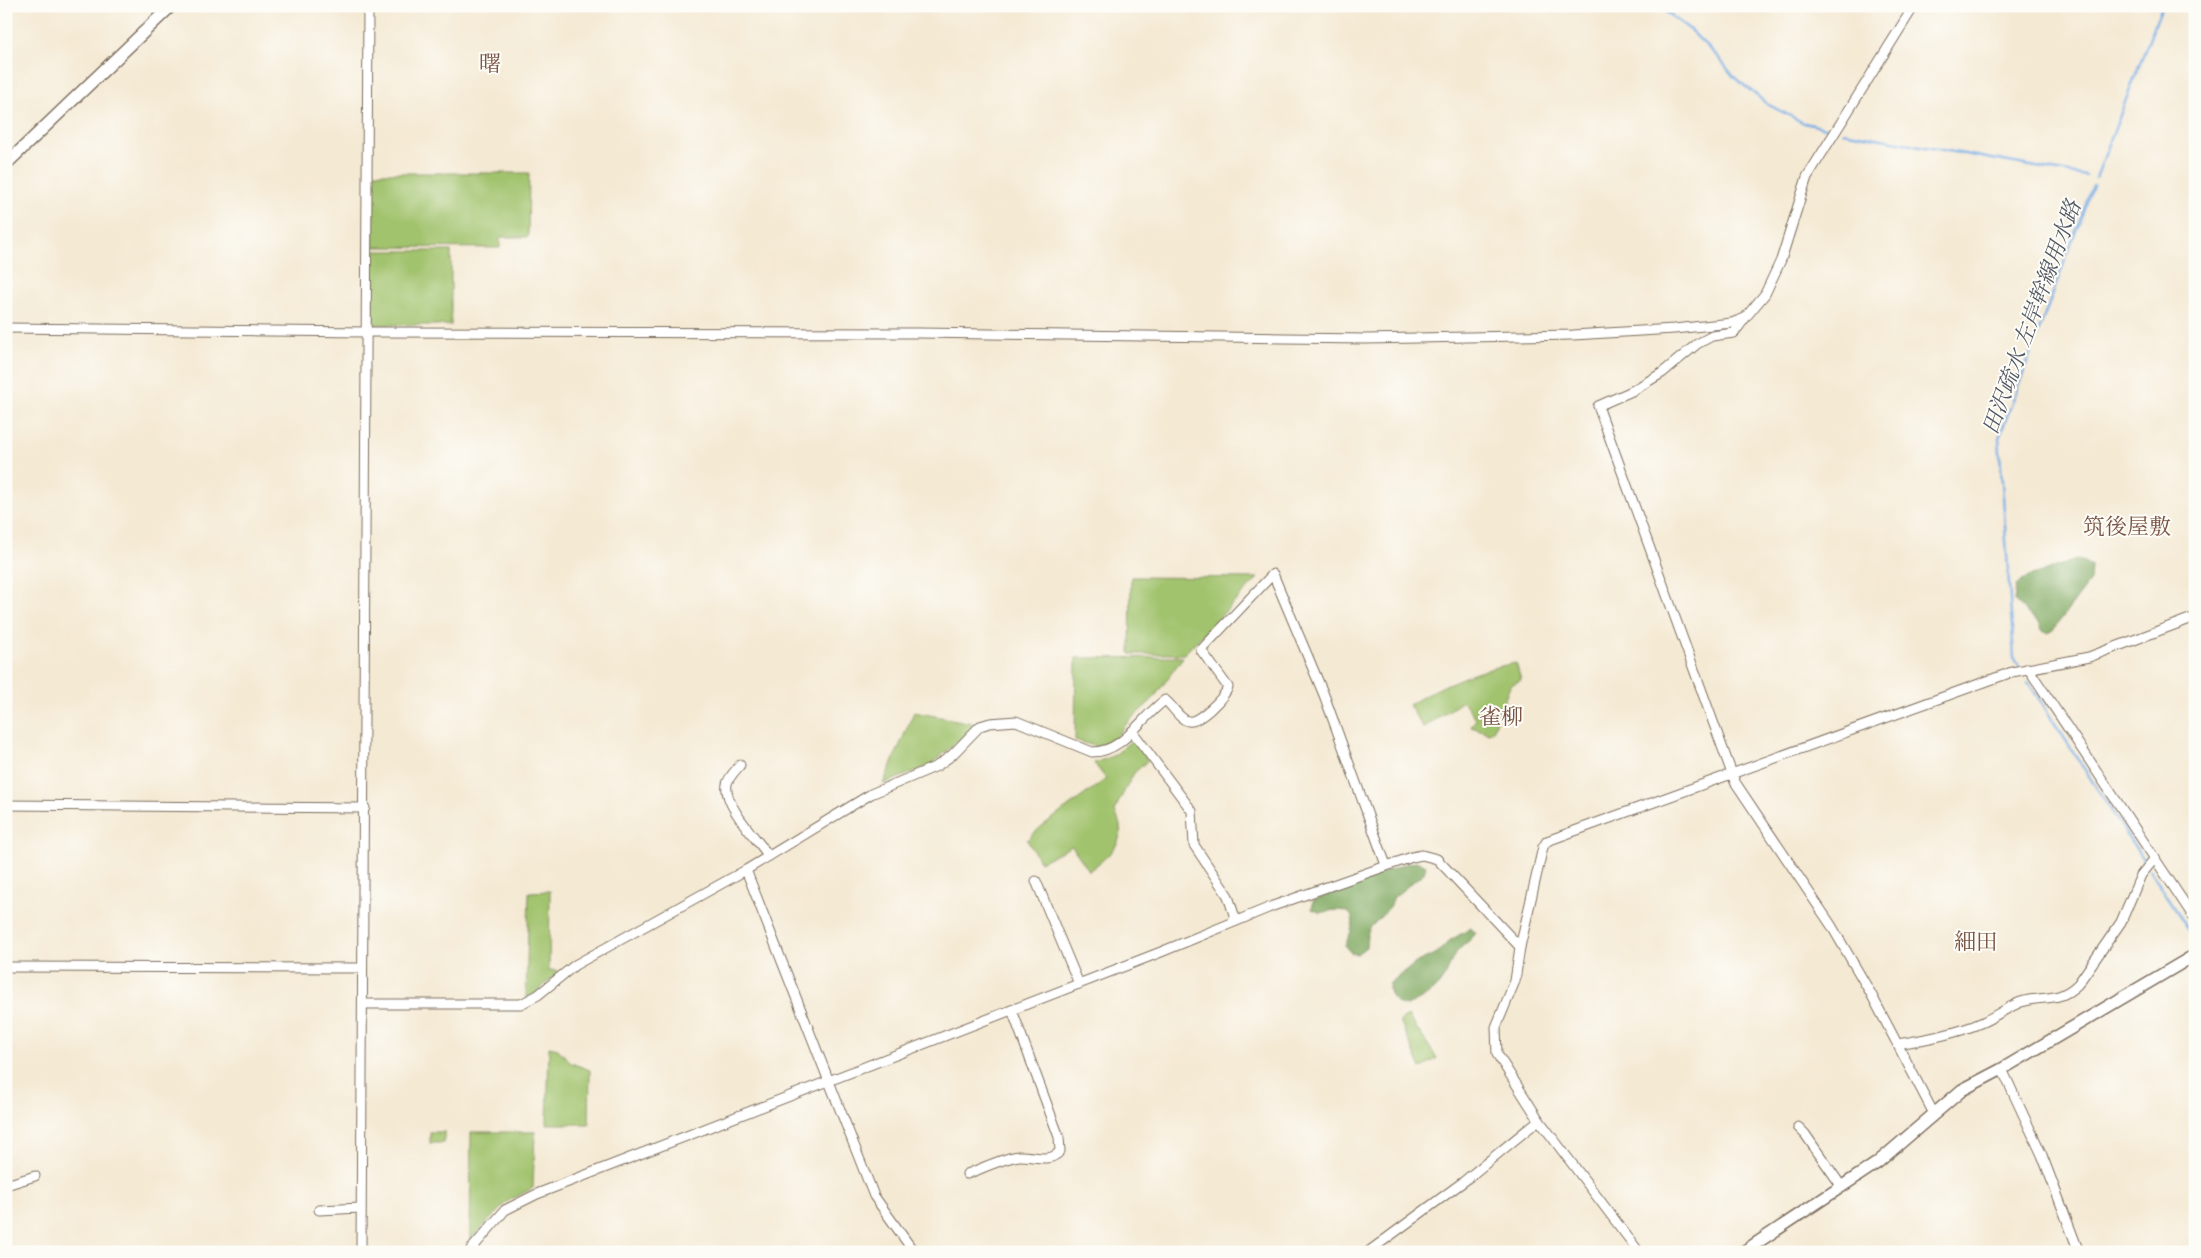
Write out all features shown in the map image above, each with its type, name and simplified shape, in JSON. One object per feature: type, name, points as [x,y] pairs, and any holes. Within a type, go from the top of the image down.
[{"type":"street","points":[[6,164],[171,6]]},
{"type":"street","points":[[361,1252],[362,968],[365,808],[368,6]]},
{"type":"street","points":[[1914,6],[1807,177],[1781,260],[1765,294],[1734,333],[1712,336],[1697,344],[1662,373],[1632,391],[1598,406],[1731,773],[1831,924],[1934,1112]]},
{"type":"street","points":[[6,328],[366,332],[919,333],[1366,339],[1573,335],[1674,329],[1732,323],[1745,318]]},
{"type":"street","points":[[362,1004],[520,1004],[538,995],[575,965],[746,870],[871,794],[937,766],[952,755],[980,726],[990,723],[1016,721],[1092,752],[1100,752],[1115,747],[1165,700],[1189,721],[1196,720],[1222,697],[1228,687],[1227,682],[1203,655],[1201,650],[1273,574],[1324,695],[1386,865]]},
{"type":"street","points":[[1639,1252],[1539,1120],[1496,1054],[1496,1028],[1516,981],[1520,947],[1540,855],[1547,841],[1731,773],[2028,668],[2089,657],[2195,617]]},
{"type":"street","points":[[2028,668],[2195,919]]},
{"type":"street","points":[[1132,731],[1192,812],[1194,845],[1228,896],[1236,921]]},
{"type":"street","points":[[740,765],[727,783],[728,799],[732,809],[769,856]]},
{"type":"street","points":[[6,805],[365,808]]},
{"type":"street","points":[[469,1252],[505,1210],[537,1194],[829,1082],[1236,921],[1386,865],[1422,854],[1436,859],[1520,947]]},
{"type":"street","points":[[1898,1044],[1943,1036],[1983,1022],[2020,1002],[2060,997],[2069,993],[2078,984],[2121,922],[2141,875],[2154,858]]},
{"type":"street","points":[[746,870],[874,1196],[914,1252]]},
{"type":"street","points":[[1036,880],[1079,984]]},
{"type":"street","points":[[1743,1252],[1877,1163],[1934,1112],[1962,1090],[2002,1069],[2195,955]]},
{"type":"street","points":[[6,967],[362,968]]},
{"type":"street","points":[[967,1174],[1012,1158],[1021,1156],[1049,1158],[1060,1151],[1059,1137],[1012,1010]]},
{"type":"street","points":[[2002,1069],[2042,1155],[2079,1252]]},
{"type":"street","points":[[1368,1252],[1463,1182],[1539,1120]]},
{"type":"street","points":[[1798,1127],[1805,1134],[1842,1187]]},
{"type":"street","points":[[6,1185],[35,1176]]},
{"type":"street","points":[[319,1210],[361,1208]]},
{"type":"green space","points":[[374,173],[529,173],[528,237],[500,237],[500,248],[373,247]]},
{"type":"green space","points":[[372,251],[451,251],[451,325],[372,325]]},
{"type":"green space","points":[[2079,559],[2091,566],[2090,581],[2053,630],[2048,633],[2042,631],[2040,624],[2014,601],[2016,586],[2029,576]]},
{"type":"green space","points":[[1131,577],[1258,578],[1184,654],[1130,654]]},
{"type":"green space","points":[[1183,657],[1153,699],[1130,720],[1114,739],[1097,747],[1075,740],[1076,658]]},
{"type":"green space","points":[[1516,663],[1521,680],[1511,685],[1493,731],[1489,733],[1471,727],[1476,719],[1463,701],[1423,728],[1409,705],[1460,679]]},
{"type":"green space","points":[[914,712],[972,723],[973,726],[969,732],[929,766],[883,784]]},
{"type":"green space","points":[[1133,739],[1148,760],[1134,773],[1114,811],[1119,821],[1120,830],[1119,838],[1111,852],[1089,871],[1072,846],[1040,862],[1027,840],[1042,826],[1106,779],[1094,763],[1115,755]]},
{"type":"green space","points":[[1418,862],[1426,866],[1424,873],[1394,897],[1389,908],[1367,934],[1366,947],[1357,954],[1351,953],[1345,946],[1351,932],[1353,920],[1348,912],[1338,910],[1321,913],[1312,909],[1313,901],[1407,863]]},
{"type":"green space","points":[[550,891],[549,970],[559,971],[536,993],[526,998],[529,892]]},
{"type":"green space","points":[[1471,928],[1476,933],[1456,953],[1446,974],[1434,990],[1407,1006],[1399,1004],[1392,998],[1389,991],[1390,983],[1417,962],[1437,953],[1449,941]]},
{"type":"green space","points":[[1408,1016],[1437,1058],[1421,1069],[1400,1021]]},
{"type":"green space","points":[[549,1047],[558,1049],[571,1063],[590,1070],[589,1124],[547,1124]]},
{"type":"green space","points":[[430,1132],[444,1132],[444,1143],[430,1143]]},
{"type":"green space","points":[[471,1132],[535,1132],[533,1188],[508,1201],[470,1240]]},
{"type":"waterway","points":[[1641,6],[1652,9]]},
{"type":"waterway","name":"田沢疏水 左岸幹線用水路","points":[[2096,178],[2162,6]]},
{"type":"waterway","points":[[1666,12],[1689,29],[1718,57],[1734,77],[1767,104],[1804,123],[1830,129]]},
{"type":"waterway","points":[[1843,132],[2086,176]]},
{"type":"waterway","name":"田沢疏水 左岸幹線用水路","points":[[2019,667],[2014,658],[1999,438],[2093,185]]},
{"type":"waterway","name":"田沢疏水 左岸幹線用水路","points":[[2028,682],[2146,864]]},
{"type":"waterway","name":"田沢疏水 左岸幹線用水路","points":[[2149,869],[2195,939]]},
{"type":"district","name":"曙","points":[[490,63]]},
{"type":"district","name":"筑後屋敷","points":[[2127,526]]},
{"type":"district","name":"雀柳","points":[[1501,716]]},
{"type":"district","name":"細田","points":[[1976,941]]}]
